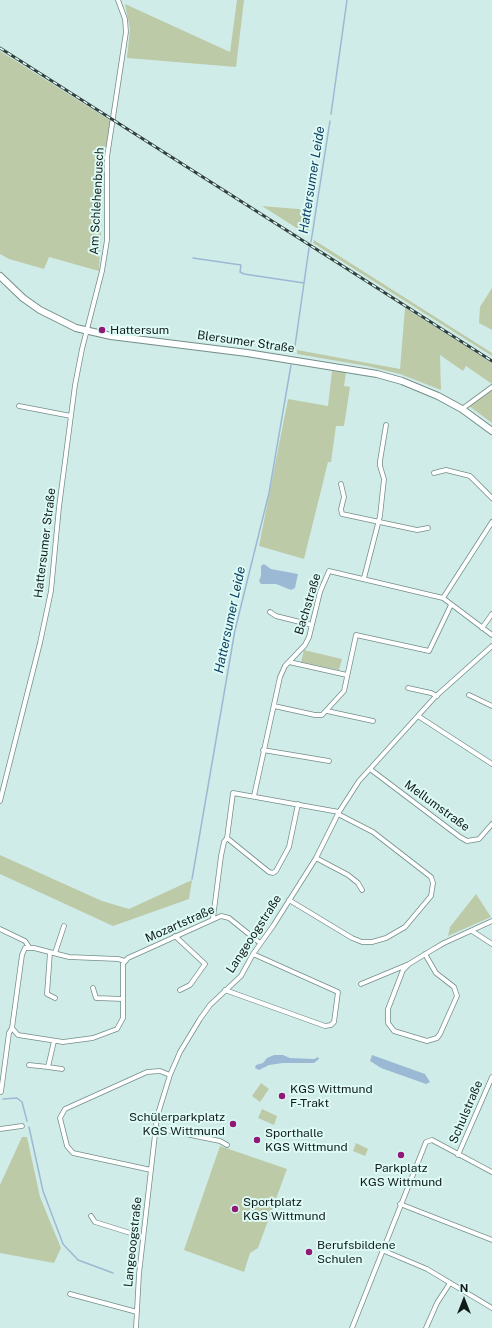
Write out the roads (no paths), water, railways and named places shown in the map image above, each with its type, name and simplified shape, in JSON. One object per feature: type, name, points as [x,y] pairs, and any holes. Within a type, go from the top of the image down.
[{"type":"main road","name":"Blersumer Straße","points":[[1,279],[40,310],[57,320],[87,331],[111,336],[217,349],[368,372],[419,388],[462,409],[492,431]]},
{"type":"street","name":"Am Schlehenbusch","points":[[87,331],[102,271],[107,240],[107,156],[126,32],[125,19],[118,0]]},
{"type":"street","name":"Hattersumer Straße","points":[[0,801],[51,591],[76,385],[87,331]]},
{"type":"street","points":[[462,409],[492,387]]},
{"type":"street","points":[[19,406],[72,416]]},
{"type":"street","points":[[364,578],[378,523],[384,484],[380,461],[386,425]]},
{"type":"street","points":[[434,473],[446,470],[470,476],[492,498]]},
{"type":"street","points":[[341,484],[344,496],[341,509],[342,514],[416,530],[428,528]]},
{"type":"street","points":[[443,598],[492,522]]},
{"type":"street","name":"Bachstraße","points":[[254,796],[280,677],[288,662],[305,645],[312,625],[320,592],[329,571],[364,578],[443,598],[492,635]]},
{"type":"street","points":[[274,706],[319,716],[326,711],[344,690],[356,635],[430,651],[451,605]]},
{"type":"street","points":[[270,612],[276,616],[312,625]]},
{"type":"street","points":[[482,628],[492,614]]},
{"type":"street","name":"Langeoogstraße","points":[[136,1328],[143,1237],[157,1117],[170,1075],[180,1052],[200,1019],[216,997],[241,976],[252,954],[316,858],[352,790],[437,696],[492,646]]},
{"type":"street","points":[[288,662],[347,675]]},
{"type":"street","points":[[408,688],[431,693],[437,696]]},
{"type":"street","points":[[469,695],[492,706]]},
{"type":"street","points":[[326,711],[373,721]]},
{"type":"street","points":[[418,716],[492,764]]},
{"type":"street","points":[[263,750],[329,761]]},
{"type":"street","name":"Mellumstraße","points":[[370,769],[460,837],[467,840],[479,839],[492,824]]},
{"type":"street","points":[[213,918],[221,856],[224,842],[227,838],[233,793],[298,804],[339,813],[373,832],[431,877],[434,890],[431,896],[405,927],[386,938],[372,942],[362,942],[352,938],[289,900]]},
{"type":"street","points":[[227,838],[264,868],[273,873],[289,847],[298,804]]},
{"type":"street","points":[[316,858],[348,875],[358,883],[362,890]]},
{"type":"street","name":"Mozartstraße","points":[[125,961],[213,918],[221,916],[229,918],[260,943]]},
{"type":"street","points":[[361,984],[409,964],[444,943],[492,921]]},
{"type":"street","points":[[55,998],[47,994],[53,953],[64,926]]},
{"type":"street","points":[[0,929],[25,941],[29,947],[69,957],[118,959],[125,961],[123,1018],[113,1032],[79,1041],[63,1042],[18,1034],[12,1028]]},
{"type":"street","points":[[472,931],[492,944]]},
{"type":"street","points":[[175,936],[205,964],[190,985],[180,990]]},
{"type":"street","points":[[1,1092],[22,955],[25,948],[29,947]]},
{"type":"street","points":[[225,990],[325,1026],[331,1025],[334,1022],[338,992],[252,954]]},
{"type":"street","points":[[409,964],[403,970],[388,1009],[388,1023],[394,1031],[420,1040],[432,1040],[440,1034],[458,996],[454,987],[436,973],[425,954]]},
{"type":"street","points":[[93,988],[96,998],[123,999]]},
{"type":"street","points":[[48,1067],[54,1041]]},
{"type":"street","points":[[29,1065],[62,1070]]},
{"type":"street","points":[[151,1170],[73,1153],[67,1146],[60,1118],[65,1109],[147,1072],[160,1071],[170,1075]]},
{"type":"street","name":"Schulstraße","points":[[458,1155],[492,1077]]},
{"type":"street","points":[[0,1129],[22,1126]]},
{"type":"street","points":[[156,1128],[220,1141],[227,1145]]},
{"type":"street","points":[[352,1328],[400,1204],[424,1145],[428,1140],[432,1140],[492,1172]]},
{"type":"street","points":[[400,1204],[492,1240]]},
{"type":"street","points":[[91,1216],[95,1222],[143,1237]]},
{"type":"street","points":[[382,1250],[427,1269],[492,1308]]},
{"type":"street","points":[[426,1328],[437,1303],[450,1283]]},
{"type":"street","points":[[70,1294],[137,1312]]},
{"type":"water","points":[[264,564],[271,569],[298,574],[295,588],[291,590],[276,584],[261,584],[259,581],[261,576],[261,566]]},
{"type":"water","points":[[274,1055],[283,1055],[290,1058],[314,1059],[318,1057],[319,1059],[314,1063],[283,1063],[269,1065],[259,1070],[255,1068],[256,1065],[263,1063],[267,1058]]},
{"type":"water","points":[[372,1055],[425,1074],[430,1082],[426,1084],[381,1068],[370,1061]]},
{"type":"waterway","name":"Hattersumer Leide","points":[[331,114],[347,0]]},
{"type":"waterway","name":"Hattersumer Leide","points":[[311,242],[330,121]]},
{"type":"waterway","name":"Hattersumer Leide","points":[[294,353],[309,248]]},
{"type":"waterway","points":[[193,258],[241,265],[240,272],[244,274],[304,283]]},
{"type":"waterway","name":"Hattersumer Leide","points":[[192,879],[235,630],[269,493],[291,365]]},
{"type":"waterway","points":[[3,1099],[17,1098],[22,1102],[27,1121]]},
{"type":"waterway","points":[[29,1127],[43,1191],[63,1244],[78,1260],[113,1273]]},
{"type":"railway","points":[[0,48],[492,361]]},
{"type":"place","name":"Hattersum","points":[[102,330]]},
{"type":"place","name":"KGS Wittmund F-Trakt","points":[[282,1096]]},
{"type":"place","name":"Schülerparkplatz KGS Wittmund","points":[[233,1124]]},
{"type":"place","name":"Sporthalle KGS Wittmund","points":[[257,1140]]},
{"type":"place","name":"Parkplatz KGS Wittmund","points":[[401,1155]]},
{"type":"place","name":"Sportplatz KGS Wittmund","points":[[235,1209]]},
{"type":"place","name":"Berufsbildene Schulen","points":[[309,1252]]}]
